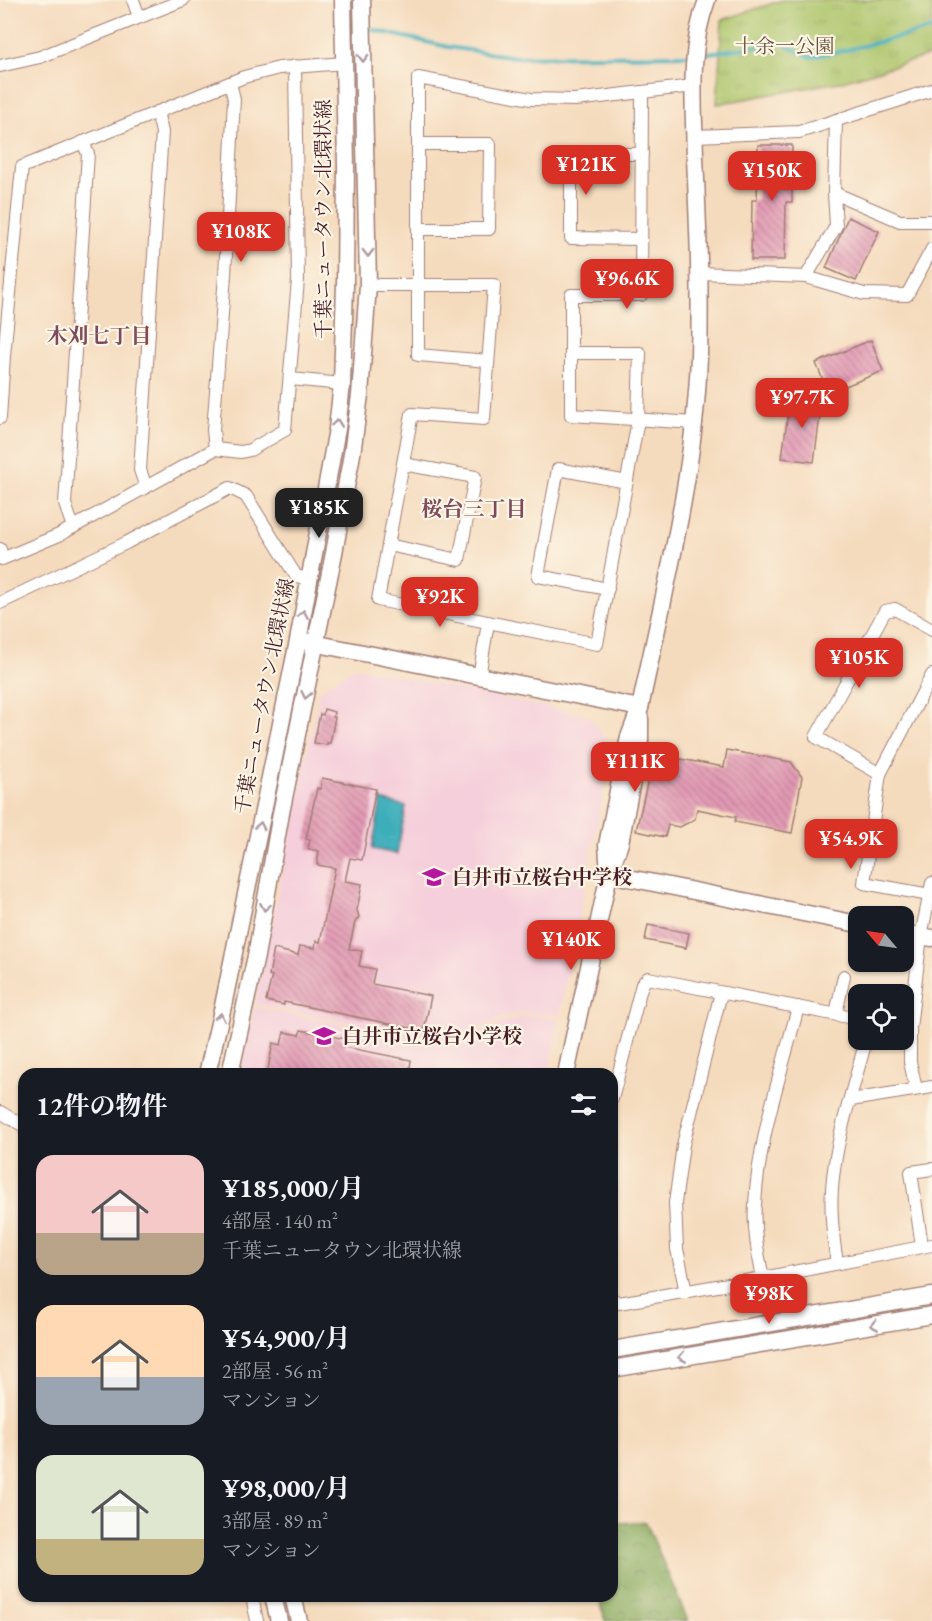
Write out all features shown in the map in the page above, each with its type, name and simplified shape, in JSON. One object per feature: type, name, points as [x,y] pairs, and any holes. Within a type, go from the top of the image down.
[{"type":"street","points":[[133,0],[139,17]]},
{"type":"street","points":[[0,66],[40,57],[183,0]]},
{"type":"street","name":"千葉ニュータウン北環状線","points":[[208,1068],[298,641],[337,429],[342,384],[346,240],[343,0]]},
{"type":"street","name":"千葉ニュータウン北環状線","points":[[231,1068],[256,956],[316,644],[352,454],[360,395],[368,285],[362,0]]},
{"type":"street","points":[[567,1068],[609,874],[607,845],[628,737],[640,708],[679,518],[694,423],[699,357],[699,273],[693,86],[695,39],[707,0]]},
{"type":"street","points":[[0,418],[22,167],[265,71],[295,66],[345,63]]},
{"type":"street","points":[[0,549],[2,559],[73,527],[215,449],[241,452],[250,450],[285,430],[298,280],[295,66]]},
{"type":"street","points":[[488,361],[418,355],[418,78],[531,99],[575,100],[693,86]]},
{"type":"street","points":[[215,449],[213,430],[225,275],[234,99],[230,83]]},
{"type":"street","points":[[695,136],[799,132],[932,90]]},
{"type":"street","points":[[642,92],[641,295],[571,295],[571,415],[694,423]]},
{"type":"street","points":[[146,487],[140,470],[162,132],[158,112]]},
{"type":"street","points":[[806,277],[836,226],[834,193],[836,120]]},
{"type":"street","points":[[73,527],[65,504],[88,154],[83,142]]},
{"type":"street","points":[[418,229],[489,229],[490,202],[490,144],[419,144]]},
{"type":"street","points":[[641,238],[571,238],[571,154],[642,154]]},
{"type":"street","points":[[834,193],[900,221],[932,221]]},
{"type":"street","points":[[699,273],[806,277],[864,294],[907,295],[932,249]]},
{"type":"street","points":[[368,285],[494,285],[484,419],[412,414],[378,600],[597,644],[638,420],[640,353],[571,353]]},
{"type":"street","points":[[291,379],[342,384]]},
{"type":"street","points":[[388,545],[459,560],[475,477],[403,464]]},
{"type":"street","points":[[608,589],[538,576],[558,469],[627,482]]},
{"type":"street","points":[[0,603],[126,543],[230,488],[246,496],[296,576],[309,579]]},
{"type":"street","points":[[880,774],[816,737],[885,611],[895,609],[932,630]]},
{"type":"street","points":[[479,677],[488,623]]},
{"type":"street","points":[[298,641],[640,708]]},
{"type":"street","points":[[916,1089],[910,1062],[910,1028],[927,937],[931,889],[864,883],[880,774],[932,675]]},
{"type":"street","points":[[609,874],[848,922]]},
{"type":"street","points":[[836,1014],[844,976]]},
{"type":"street","points":[[618,1077],[642,984],[648,978],[848,1017]]},
{"type":"street","points":[[686,1292],[677,1249],[675,1203],[683,1145],[722,993]]},
{"type":"street","points":[[763,1278],[754,1205],[760,1161],[798,1007]]},
{"type":"street","points":[[837,1263],[831,1213],[832,1187],[839,1142],[863,1050]]},
{"type":"street","points":[[850,1100],[932,1087]]},
{"type":"street","points":[[0,1112],[18,1122]]},
{"type":"street","points":[[618,1302],[763,1278],[927,1245],[911,1172],[932,1168]]},
{"type":"street","points":[[618,1349],[932,1296]]},
{"type":"street","points":[[618,1368],[932,1315]]},
{"type":"street","points":[[253,1602],[257,1621]]},
{"type":"street","points":[[274,1602],[279,1621]]},
{"type":"street","points":[[294,1602],[299,1621]]},
{"type":"shaded area","name":"白井市立桜台中学校","points":[[354,667],[589,716],[612,749],[559,1016],[519,1012],[491,1022],[449,1043],[255,1004],[320,690]]},
{"type":"shaded area","name":"白井市立桜台小学校","points":[[254,1007],[450,1046],[492,1026],[519,1017],[559,1019],[550,1068],[241,1068]]},
{"type":"green space","name":"十余一公園","points":[[782,0],[932,0],[932,55],[839,82],[717,104],[722,20]]},
{"type":"green space","points":[[646,1522],[688,1621],[605,1621],[600,1602],[618,1602],[618,1523]]},
{"type":"water","points":[[381,800],[406,806],[397,854],[372,849]]},
{"type":"building","points":[[758,145],[792,145],[792,202],[786,202],[785,260],[751,260],[752,200],[757,200]]},
{"type":"building","points":[[848,217],[879,231],[856,281],[826,268]]},
{"type":"building","points":[[871,340],[883,371],[828,393],[816,363]]},
{"type":"building","points":[[790,397],[822,401],[814,462],[782,458]]},
{"type":"building","points":[[324,709],[334,712],[333,717],[335,717],[330,743],[327,745],[314,743],[320,714],[323,715]]},
{"type":"building","points":[[727,750],[791,762],[802,777],[792,833],[735,822],[736,817],[697,809],[695,819],[680,827],[668,825],[665,837],[636,831],[654,754],[724,767]]},
{"type":"building","points":[[322,778],[376,789],[362,860],[350,858],[345,881],[362,884],[357,910],[359,917],[355,922],[349,949],[362,951],[359,966],[375,969],[372,984],[431,996],[424,1031],[284,1002],[284,1005],[266,1001],[272,976],[269,975],[274,949],[298,955],[300,946],[315,948],[316,941],[320,942],[335,868],[317,865],[319,851],[308,849],[310,840],[306,839],[317,788],[320,789]]},
{"type":"building","points":[[648,925],[689,933],[686,948],[645,940]]},
{"type":"building","points":[[301,1030],[346,1039],[344,1047],[411,1060],[410,1068],[268,1068],[273,1043],[281,1045],[284,1032],[299,1035]]},
{"type":"waterway","points":[[370,29],[448,47],[515,57],[690,55]]},
{"type":"waterway","points":[[701,54],[780,43],[811,57],[932,29]]},
{"type":"place","name":"白井市立桜台中学校","points":[[434,877]]},
{"type":"place","name":"白井市立桜台小学校","points":[[324,1036]]},
{"type":"district","name":"木刈七丁目","points":[[99,335]]},
{"type":"district","name":"桜台三丁目","points":[[474,508]]}]
